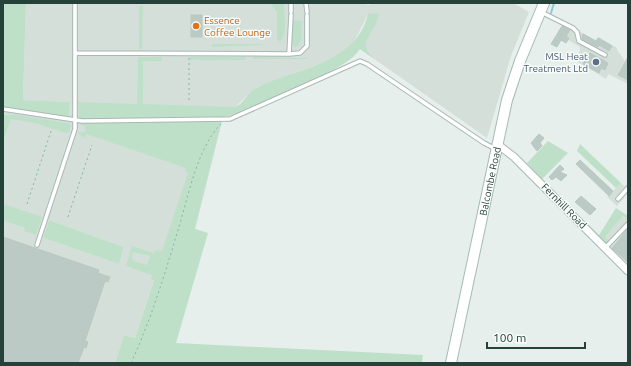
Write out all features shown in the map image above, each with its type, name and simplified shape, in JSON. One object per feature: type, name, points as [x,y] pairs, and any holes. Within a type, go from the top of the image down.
[{"type":"main road","name":"Balcombe Road","points":[[451,363],[507,100],[542,7]]},
{"type":"street","name":"Fernhill Road","points":[[496,147],[514,157],[628,271]]},
{"type":"lane","points":[[37,245],[72,138],[75,121],[75,3]]},
{"type":"lane","points":[[289,54],[291,3]]},
{"type":"lane","points":[[75,53],[300,53],[307,46],[306,3]]},
{"type":"lane","points":[[542,7],[573,28],[577,32],[580,42],[605,55]]},
{"type":"lane","points":[[3,108],[75,121],[230,119],[360,61],[367,64],[484,143],[496,147]]},
{"type":"lane","points":[[618,199],[628,188]]},
{"type":"lane","points":[[605,248],[628,224]]},
{"type":"path","points":[[189,54],[189,100]]},
{"type":"path","points":[[131,363],[140,344],[163,277],[203,148],[223,123]]},
{"type":"path","points":[[27,204],[51,131]]},
{"type":"path","points":[[68,217],[92,145]]},
{"type":"shaded area","points":[[26,3],[360,3],[369,5],[373,3],[513,3],[529,12],[511,56],[487,138],[360,49],[374,22],[368,14],[355,40],[346,50],[324,62],[257,87],[235,107],[85,125],[190,169],[135,338],[124,335],[115,363],[3,363],[3,221],[25,228],[35,235],[3,206],[3,141],[10,119],[3,116],[3,104],[69,117],[70,102],[23,100]],"holes":[[[49,220],[124,247],[119,264],[43,238]]]},
{"type":"shaded area","points":[[551,14],[596,41],[599,37],[617,48],[625,61],[618,74],[628,80],[628,84],[608,74],[606,79],[578,62],[580,47],[568,40],[569,38],[566,36],[570,29],[549,18]]},
{"type":"shaded area","points":[[621,183],[624,186],[628,184],[628,193],[617,206],[607,197]]},
{"type":"shaded area","points":[[623,216],[628,219],[628,229],[612,248],[607,243],[609,241],[605,237]]},
{"type":"green space","points":[[3,3],[31,3],[26,4],[23,100],[70,102],[69,117],[3,107]]},
{"type":"green space","points":[[270,3],[284,3],[285,29],[280,42],[277,39],[277,12]]},
{"type":"green space","points":[[139,6],[143,6],[142,49],[139,49]]},
{"type":"green space","points":[[378,13],[378,19],[369,36],[366,46],[368,52],[374,59],[360,49],[345,63],[323,75],[245,111],[223,117],[195,229],[208,233],[176,343],[423,355],[422,363],[115,363],[124,335],[135,338],[154,280],[151,279],[152,275],[126,266],[132,246],[154,253],[155,250],[162,251],[188,173],[185,172],[186,168],[86,134],[84,139],[78,132],[85,132],[85,126],[79,124],[78,102],[137,104],[138,57],[162,57],[162,61],[143,61],[143,104],[235,107],[258,87],[273,80],[307,69],[338,54],[351,44],[361,31],[368,14]],"holes":[[[133,252],[150,256],[147,265],[134,261],[131,258]]]},
{"type":"green space","points":[[293,20],[302,21],[301,41],[297,47],[294,47],[292,44]]},
{"type":"green space","points":[[212,44],[262,44],[262,45],[212,47]]},
{"type":"green space","points":[[190,57],[245,57],[245,60],[190,60]]},
{"type":"green space","points":[[253,57],[308,58],[308,59],[253,59]]},
{"type":"green space","points":[[3,115],[17,115],[68,123],[71,125],[69,133],[65,133],[35,123],[11,119],[3,141]]},
{"type":"green space","points":[[548,141],[568,153],[542,179],[527,163]]},
{"type":"green space","points":[[580,144],[621,183],[616,188],[577,151]]},
{"type":"green space","points":[[3,204],[42,217],[36,235],[24,231],[25,228],[3,221]]},
{"type":"green space","points":[[616,208],[628,216],[628,219],[623,216],[605,237],[609,241],[606,244],[585,224],[586,222],[599,235]]},
{"type":"green space","points":[[49,220],[124,247],[119,264],[43,238]]},
{"type":"building","points":[[191,15],[202,15],[202,37],[191,37]]},
{"type":"building","points":[[562,26],[570,30],[566,36],[569,38],[566,43],[561,40],[557,47],[551,44]]},
{"type":"building","points":[[583,34],[596,41],[598,38],[612,46],[609,51],[599,45],[598,47],[582,39]]},
{"type":"building","points":[[590,53],[608,63],[605,70],[601,68],[599,73],[583,64]]},
{"type":"building","points":[[628,57],[628,80],[618,75]]},
{"type":"building","points":[[539,134],[544,138],[540,143],[542,146],[537,151],[531,143]]},
{"type":"building","points":[[580,160],[613,191],[609,196],[576,164]]},
{"type":"building","points":[[560,165],[564,169],[560,172],[567,175],[561,181],[556,177],[552,180],[549,177]]},
{"type":"building","points":[[581,196],[596,209],[590,215],[575,202]]},
{"type":"building","points":[[628,229],[628,263],[612,248]]},
{"type":"building","points":[[3,237],[99,270],[98,273],[110,277],[108,282],[105,281],[85,341],[88,342],[86,348],[84,347],[78,363],[3,363]]},
{"type":"waterway","points":[[551,13],[554,3]]},
{"type":"place","name":"Essence Coffee Lounge","points":[[196,26]]},
{"type":"place","name":"MSL Heat Treatment Ltd","points":[[596,62]]}]
